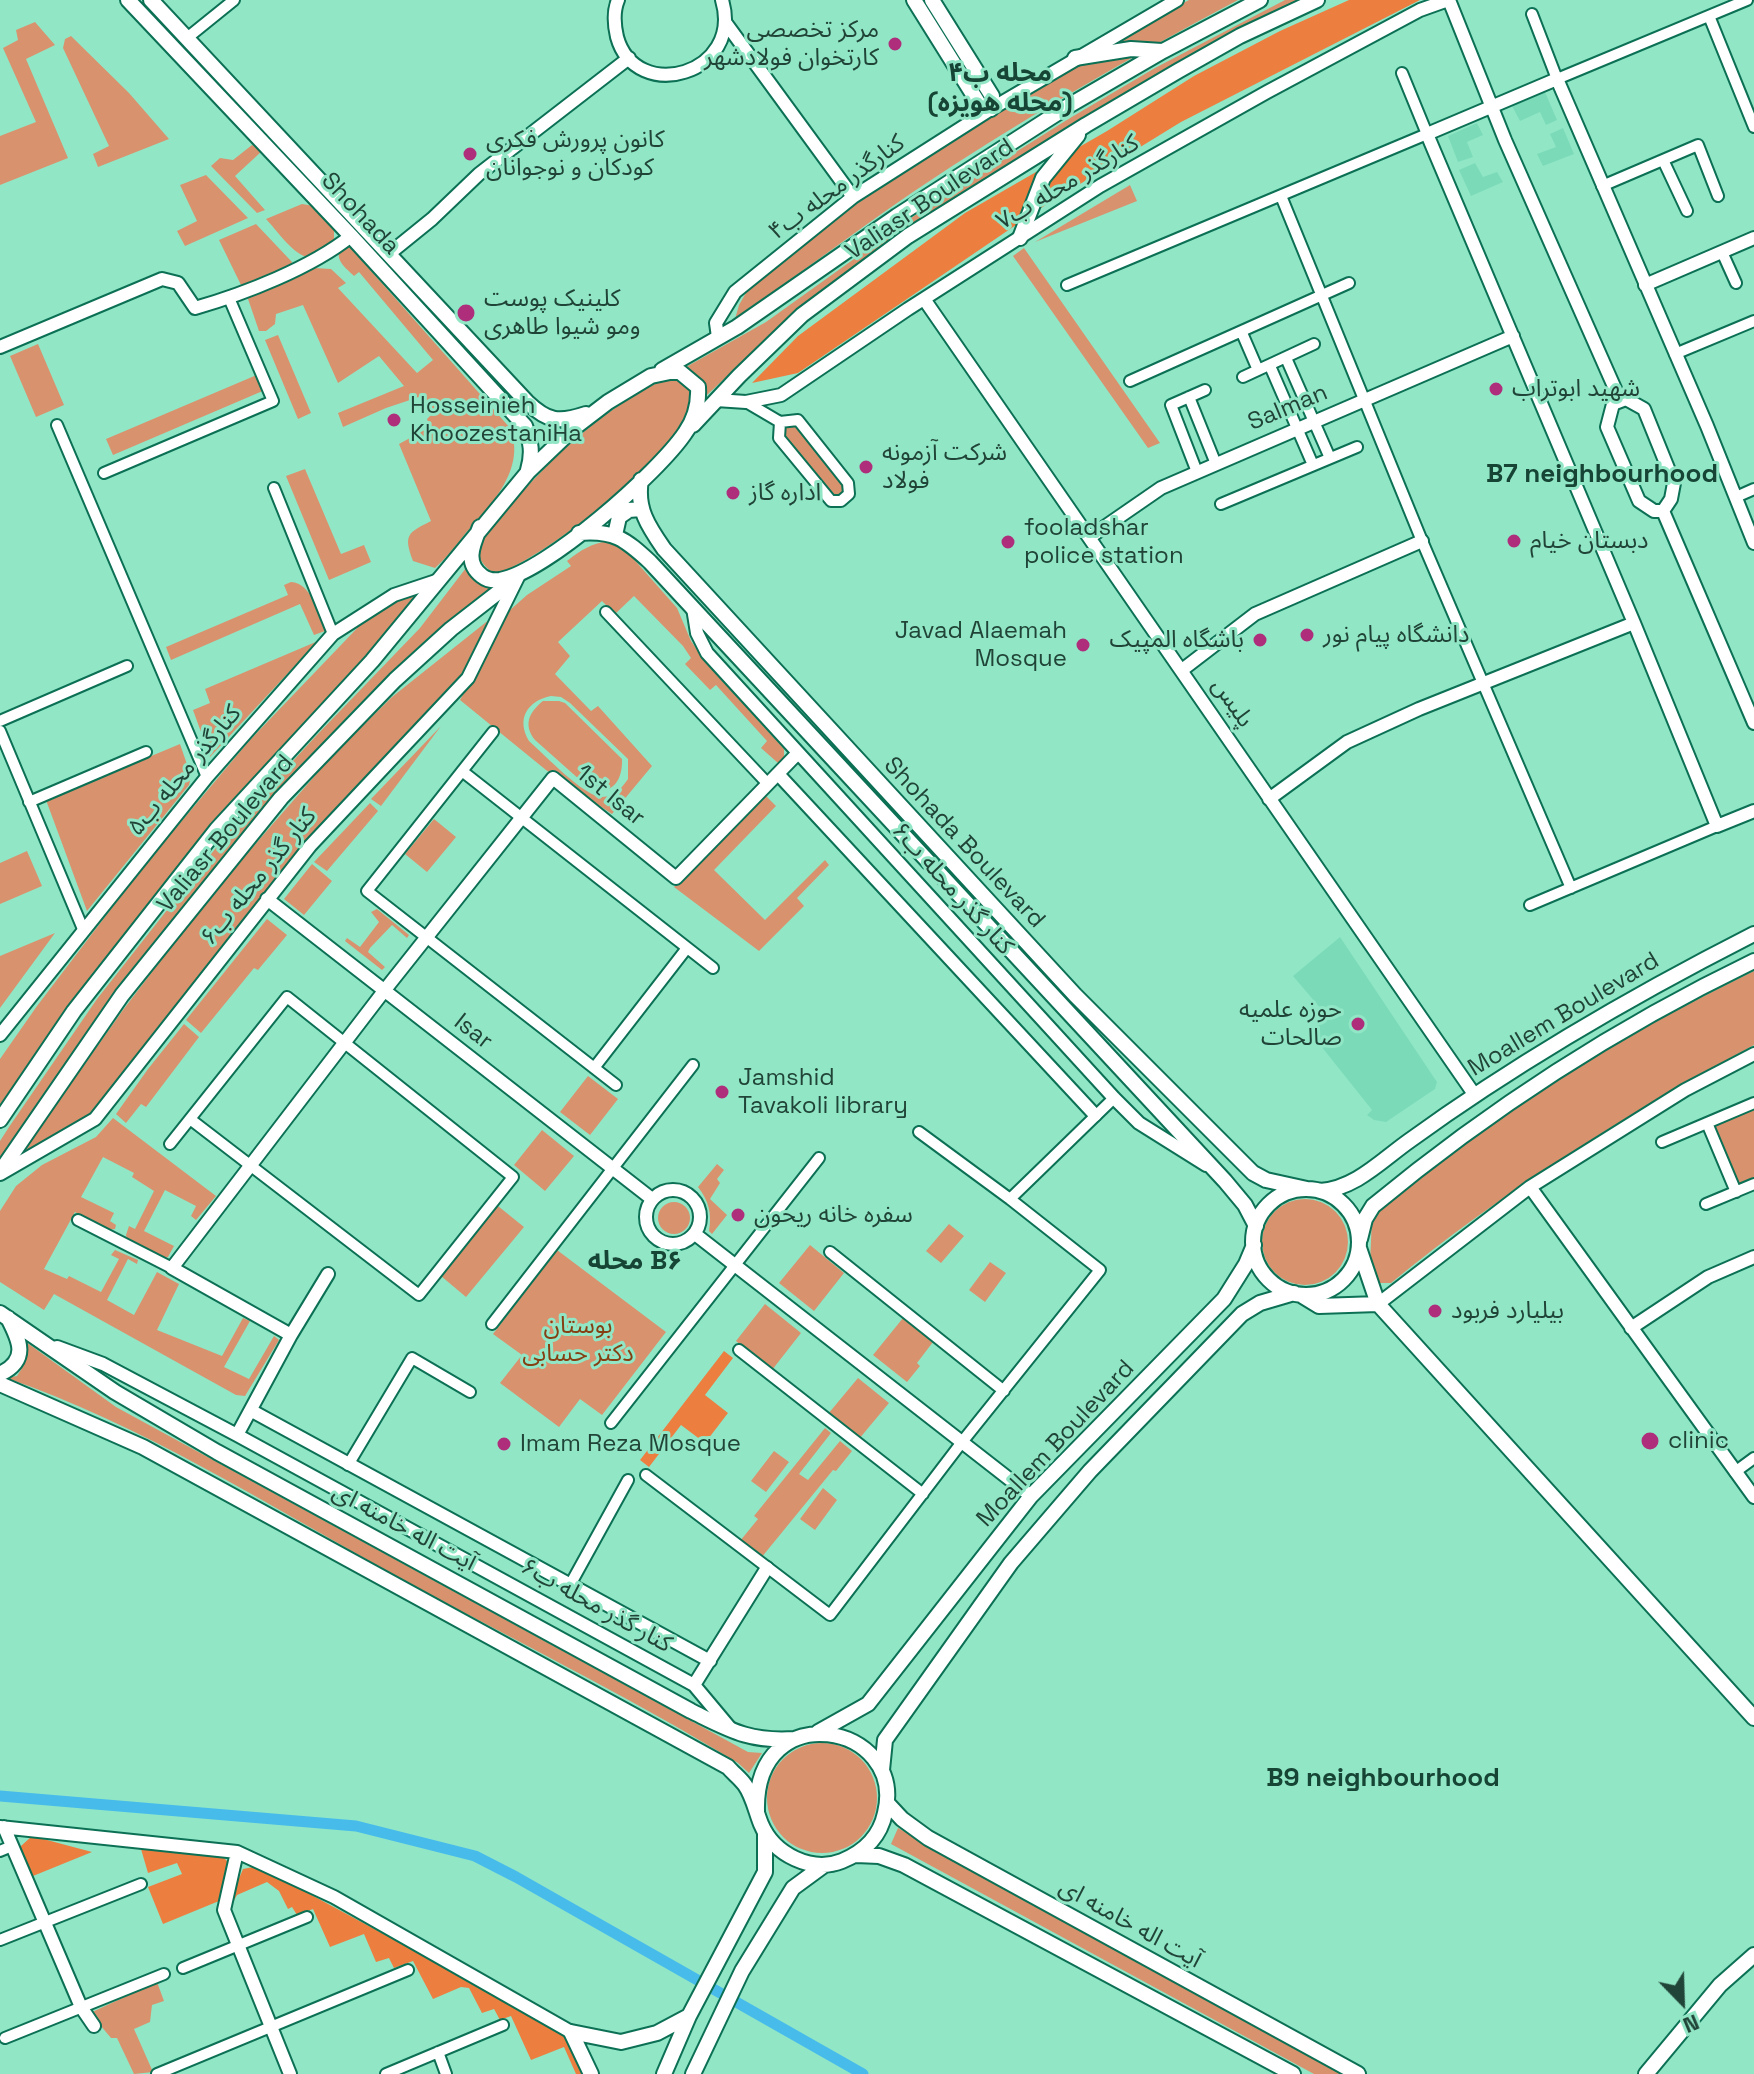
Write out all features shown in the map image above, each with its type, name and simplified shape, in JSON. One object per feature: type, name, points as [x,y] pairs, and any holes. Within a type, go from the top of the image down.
[{"type":"main road","name":"Shohada","points":[[128,0],[525,426]]},
{"type":"main road","points":[[151,0],[541,415],[551,419],[569,419],[598,410]]},
{"type":"main road","points":[[914,0],[979,104],[991,109],[992,96],[932,0]]},
{"type":"main road","name":"Valiasr Boulevard","points":[[0,1120],[74,1011],[217,829],[372,661],[528,472],[574,428],[651,376],[790,292],[991,154],[1163,51],[1260,0]]},
{"type":"main road","name":"Valiasr Boulevard","points":[[0,1173],[122,995],[281,798],[395,680],[451,629],[579,533],[642,479],[802,315],[908,236],[1086,125],[1240,36],[1317,0]]},
{"type":"main road","points":[[1075,58],[1131,49],[1163,51]]},
{"type":"main road","points":[[257,137],[270,125]]},
{"type":"main road","points":[[1020,238],[1043,178],[1086,125]]},
{"type":"main road","points":[[651,376],[680,372],[698,387],[696,413],[685,434]]},
{"type":"main road","points":[[525,426],[535,429],[541,424],[541,415]]},
{"type":"main road","points":[[525,426],[531,440],[532,456],[528,472]]},
{"type":"main road","points":[[579,533],[598,531],[615,535],[619,517],[629,510],[640,509],[638,497],[642,479]]},
{"type":"main road","name":"Shohada Boulevard","points":[[640,509],[664,549],[1075,995],[1253,1173],[1266,1180],[1314,1190]]},
{"type":"main road","points":[[480,527],[470,553],[477,572],[487,579],[499,580],[533,567]]},
{"type":"main road","name":"Shohada Boulevard","points":[[615,535],[631,544],[693,608],[1214,1169],[1245,1205],[1256,1226]]},
{"type":"main road","points":[[968,905],[981,893]]},
{"type":"main road","name":"Moallem Boulevard","points":[[1314,1190],[1330,1190],[1356,1181],[1474,1094],[1568,1035],[1754,934]]},
{"type":"main road","name":"Moallem Boulevard","points":[[1359,1243],[1365,1219],[1373,1206],[1473,1127],[1564,1066],[1687,994],[1754,961]]},
{"type":"main road","points":[[1397,1150],[1396,1160],[1400,1168],[1414,1172]]},
{"type":"main road","points":[[1225,1181],[1244,1164]]},
{"type":"main road","points":[[1378,1304],[1319,1306],[1270,1281],[1256,1258],[1254,1245],[1261,1214],[1281,1195],[1314,1190],[1343,1204],[1352,1214],[1378,1304],[1754,1718]]},
{"type":"main road","points":[[1297,1294],[1317,1294],[1333,1288],[1350,1271],[1359,1243]]},
{"type":"main road","name":"Moallem Boulevard","points":[[817,1733],[868,1704],[1031,1496],[1224,1299],[1254,1245]]},
{"type":"main road","name":"Moallem Boulevard","points":[[882,1770],[885,1740],[1011,1563],[1090,1471],[1242,1314],[1260,1303],[1297,1294]]},
{"type":"main road","points":[[1224,1299],[1233,1301],[1242,1314]]},
{"type":"main road","points":[[0,1374],[15,1363],[20,1352],[20,1343],[4,1315]]},
{"type":"main road","name":"آیت اله خامنه ای","points":[[4,1315],[115,1392],[217,1452],[691,1711],[743,1736],[769,1741],[794,1739]]},
{"type":"main road","points":[[0,1384],[143,1447],[728,1767],[746,1785],[765,1833],[765,1872],[689,2016],[664,2074]]},
{"type":"main road","points":[[757,1811],[756,1790],[763,1769],[776,1752],[794,1739],[817,1733],[837,1735],[855,1742],[871,1754],[882,1770],[888,1804],[878,1833],[856,1855]]},
{"type":"main road","name":"آیت اله خامنه ای","points":[[888,1804],[928,1838],[1358,2074]]},
{"type":"main road","points":[[765,1833],[779,1849],[797,1860],[823,1866]]},
{"type":"main road","points":[[693,2074],[742,1971],[793,1888],[823,1866],[856,1855],[879,1856],[904,1865],[1293,2074]]},
{"type":"main road","points":[[1646,2074],[1720,1985],[1754,1955]]},
{"type":"main road","points":[[571,2032],[621,2042],[657,2033],[689,2016]]},
{"type":"main road","points":[[571,2032],[591,2074]]},
{"type":"street","points":[[187,38],[234,0]]},
{"type":"street","points":[[618,0],[614,24],[618,42],[629,58],[661,75],[680,74],[698,68],[712,56],[721,40],[725,22],[722,0]]},
{"type":"street","name":"کنارگذر محله ب۴","points":[[718,337],[716,323],[735,292],[853,197],[991,109],[1177,0]]},
{"type":"street","points":[[1448,0],[1620,400]]},
{"type":"street","name":"کنارگذر محله ب۷","points":[[716,400],[746,402],[781,395],[1100,186],[1420,10],[1448,0]]},
{"type":"street","points":[[1067,285],[1747,0]]},
{"type":"street","points":[[1532,14],[1754,543]]},
{"type":"street","points":[[1709,16],[1754,127]]},
{"type":"street","points":[[725,22],[853,197]]},
{"type":"street","points":[[390,253],[432,219],[479,174],[629,58]]},
{"type":"street","points":[[1402,73],[1717,826]]},
{"type":"street","points":[[1602,186],[1698,145],[1718,196]]},
{"type":"street","points":[[1663,160],[1687,211]]},
{"type":"street","points":[[1281,196],[1422,541],[1571,888]]},
{"type":"street","points":[[0,347],[162,279],[178,283],[195,308],[229,298],[324,256],[351,236]]},
{"type":"street","points":[[1645,285],[1754,238]]},
{"type":"street","points":[[1722,252],[1736,283]]},
{"type":"street","points":[[1130,381],[1349,283]]},
{"type":"street","points":[[104,473],[273,401],[229,298]]},
{"type":"street","name":"پلیس","points":[[924,299],[1474,1094]]},
{"type":"street","points":[[1675,354],[1754,321]]},
{"type":"street","points":[[1242,333],[1258,370]]},
{"type":"street","name":"Salman","points":[[1090,537],[1161,488],[1513,336]]},
{"type":"street","points":[[1243,377],[1314,344]]},
{"type":"street","points":[[1286,358],[1330,458]]},
{"type":"street","points":[[1270,366],[1313,465]]},
{"type":"street","points":[[1197,472],[1171,405],[1205,390]]},
{"type":"street","points":[[770,415],[781,395]]},
{"type":"street","points":[[1189,397],[1216,464]]},
{"type":"street","points":[[1626,399],[1644,409],[1674,483],[1671,499],[1663,511],[1654,511],[1639,501],[1607,427],[1613,404],[1620,400],[1626,399]]},
{"type":"street","points":[[746,402],[780,422],[798,420],[848,483],[849,494],[841,501],[831,501],[779,438],[780,422]]},
{"type":"street","points":[[57,425],[207,777]]},
{"type":"street","points":[[1221,504],[1357,447]]},
{"type":"street","points":[[274,488],[333,634]]},
{"type":"street","points":[[1736,497],[1754,489]]},
{"type":"street","points":[[1663,511],[1754,723]]},
{"type":"street","points":[[1182,670],[1255,614],[1422,541]]},
{"type":"street","name":"کنار گذر محله ب۶","points":[[0,1173],[95,1119],[310,846],[468,678],[519,576]]},
{"type":"street","name":"کنارگذر محله ب۵","points":[[0,1035],[207,777],[333,634],[394,595],[439,580]]},
{"type":"street","name":"کنار گذر محله ب۶","points":[[693,608],[697,633],[707,653],[1114,1098],[1139,1123],[1214,1169]]},
{"type":"street","points":[[606,612],[768,784]]},
{"type":"street","points":[[1269,799],[1347,742],[1419,709],[1634,623]]},
{"type":"street","points":[[0,721],[127,666]]},
{"type":"street","points":[[0,731],[83,929]]},
{"type":"street","points":[[493,732],[367,891],[616,1085]]},
{"type":"street","points":[[29,802],[146,752]]},
{"type":"street","name":"1st Isar","points":[[172,1268],[384,991],[553,778],[676,878],[798,753]]},
{"type":"street","points":[[462,771],[713,968]]},
{"type":"street","points":[[778,774],[1095,1115]]},
{"type":"street","points":[[1530,905],[1754,811]]},
{"type":"street","name":"Isar","points":[[267,899],[652,1199]]},
{"type":"street","points":[[594,1068],[687,948]]},
{"type":"street","points":[[170,1144],[287,997],[513,1177],[419,1295],[190,1119]]},
{"type":"street","points":[[1378,1304],[1530,1187],[1685,1090],[1754,1054]]},
{"type":"street","points":[[492,1324],[693,1065]]},
{"type":"street","points":[[1010,1199],[1114,1098]]},
{"type":"street","points":[[1662,1142],[1754,1103]]},
{"type":"street","points":[[1707,1123],[1736,1192]]},
{"type":"street","points":[[646,1475],[830,1615],[962,1442],[1100,1270],[919,1132]]},
{"type":"street","points":[[611,1423],[819,1158]]},
{"type":"street","points":[[1706,1204],[1754,1184]]},
{"type":"street","points":[[1530,1187],[1754,1497]]},
{"type":"street","points":[[668,1190],[677,1190],[692,1197],[700,1211],[695,1234],[680,1243],[663,1243],[655,1238],[646,1224],[652,1199],[668,1190]]},
{"type":"street","points":[[78,1220],[172,1268],[291,1335]]},
{"type":"street","points":[[695,1234],[1031,1496]]},
{"type":"street","points":[[830,1252],[1004,1391]]},
{"type":"street","points":[[1631,1328],[1708,1277],[1754,1257]]},
{"type":"street","points":[[237,1435],[328,1274]]},
{"type":"street","name":"کنار گذر محله ب۶","points":[[41,1342],[103,1364],[694,1685],[732,1730]]},
{"type":"street","points":[[739,1350],[923,1494]]},
{"type":"street","points":[[348,1465],[412,1358],[470,1392]]},
{"type":"street","points":[[252,1411],[710,1661]]},
{"type":"street","points":[[1735,1472],[1754,1458]]},
{"type":"street","points":[[570,1585],[628,1480]]},
{"type":"street","points":[[694,1685],[767,1568]]},
{"type":"street","points":[[94,2026],[81,2007],[45,1921],[6,1848],[2,1827],[237,1852],[334,1897],[571,2032]]},
{"type":"street","points":[[237,1852],[224,1910],[290,2074]]},
{"type":"street","points":[[0,1940],[141,1884]]},
{"type":"street","points":[[183,1968],[307,1917]]},
{"type":"street","points":[[157,2074],[408,1970]]},
{"type":"street","points":[[5,2038],[164,1974]]},
{"type":"street","points":[[386,2074],[503,2025]]},
{"type":"street","points":[[438,2052],[446,2074]]},
{"type":"shaded area","points":[[1349,0],[1420,0],[1181,122],[1041,208],[798,373],[752,383],[798,336],[965,213],[1107,131],[1194,76],[1280,31]]},
{"type":"shaded area","points":[[1545,92],[1557,120],[1546,125],[1540,112],[1520,121],[1512,106]]},
{"type":"shaded area","points":[[1477,123],[1483,135],[1467,142],[1473,157],[1458,162],[1448,136]]},
{"type":"shaded area","points":[[1563,128],[1574,154],[1543,166],[1537,154],[1556,147],[1550,134]]},
{"type":"shaded area","points":[[1475,163],[1483,177],[1497,172],[1503,182],[1471,196],[1459,170]]},
{"type":"shaded area","name":"حوزه علمیه صالحات","points":[[1340,937],[1437,1082],[1435,1089],[1386,1122],[1367,1115],[1372,1110],[1309,1031],[1327,1016],[1293,976]]},
{"type":"shaded area","points":[[724,1351],[733,1358],[705,1395],[728,1413],[705,1443],[681,1425],[649,1467],[640,1460]]},
{"type":"shaded area","points":[[32,1836],[92,1852],[33,1876],[21,1857],[21,1846]]},
{"type":"shaded area","points":[[141,1849],[224,1858],[228,1862],[227,1875],[219,1901],[163,1924],[148,1887],[182,1874],[177,1863],[148,1873]]},
{"type":"shaded area","points":[[258,1866],[568,2034],[587,2074],[576,2074],[564,2047],[531,2060],[511,2016],[500,2020],[494,2009],[482,2013],[469,1988],[461,1987],[433,1999],[413,1961],[394,1968],[389,1958],[376,1962],[364,1934],[330,1947],[313,1909],[297,1915],[292,1907],[288,1909],[279,1891],[267,1882],[237,1895],[233,1902],[231,1897],[243,1869]]},
{"type":"green space","points":[[1189,0],[1238,0],[1114,68],[952,166],[735,319],[751,284],[832,220],[1023,95]]},
{"type":"green space","points":[[1285,0],[1303,0],[1092,113],[953,202],[789,318],[707,395],[704,382],[686,367],[766,322],[914,216],[1070,118],[1155,68]]},
{"type":"green space","points":[[35,22],[55,45],[26,59],[68,158],[0,185],[0,136],[36,122],[3,48],[18,40],[16,30]]},
{"type":"green space","points":[[71,36],[129,93],[169,139],[98,167],[93,154],[109,146],[63,48],[65,39]]},
{"type":"green space","points":[[252,145],[262,151],[235,176],[265,210],[257,213],[211,166],[220,158],[233,160]]},
{"type":"green space","points":[[206,175],[248,218],[185,246],[177,231],[197,221],[180,185]]},
{"type":"green space","points":[[1130,185],[1137,201],[1035,242]]},
{"type":"green space","points":[[302,204],[314,206],[334,230],[334,239],[315,256],[302,255],[295,250],[266,219]]},
{"type":"green space","points":[[256,224],[292,262],[290,267],[241,285],[219,240]]},
{"type":"green space","points":[[349,246],[510,428],[514,458],[503,486],[435,568],[413,561],[410,552],[410,535],[431,521],[399,444],[430,427],[427,419],[431,415],[422,396],[343,427],[338,413],[404,386],[379,356],[338,383],[303,305],[276,314],[275,324],[266,331],[259,331],[247,296],[314,268],[331,269],[346,283],[338,288],[417,373],[433,360],[359,272],[354,276],[342,263],[339,256],[341,247]]},
{"type":"green space","points":[[1024,248],[1160,443],[1148,448],[1013,256]]},
{"type":"green space","points":[[278,335],[311,413],[298,419],[265,340]]},
{"type":"green space","points":[[38,344],[64,405],[36,417],[10,356]]},
{"type":"green space","points":[[259,374],[265,390],[113,455],[106,439]]},
{"type":"green space","points":[[663,380],[678,381],[687,386],[692,408],[679,432],[659,455],[602,506],[541,551],[494,574],[488,569],[479,557],[482,539],[538,475],[576,438],[617,406]]},
{"type":"green space","points":[[796,423],[847,488],[841,497],[833,498],[785,441],[782,432],[784,425]]},
{"type":"green space","points":[[305,469],[341,554],[364,545],[371,562],[329,580],[286,476]]},
{"type":"green space","points":[[609,541],[623,547],[677,608],[691,641],[706,663],[784,749],[784,758],[778,763],[761,748],[767,741],[716,685],[710,690],[685,664],[691,658],[683,646],[634,596],[615,614],[602,601],[558,642],[570,656],[555,674],[591,711],[598,706],[652,766],[612,814],[546,770],[460,700],[509,611],[571,566],[567,561],[572,557]],"holes":[[[561,697],[628,759],[628,779],[614,794],[602,797],[585,790],[529,741],[524,725],[526,712],[543,698]]]},
{"type":"green space","points":[[469,564],[482,584],[491,590],[445,624],[401,663],[276,795],[153,946],[0,1159],[0,1141],[97,999],[234,825],[420,628]]},
{"type":"green space","points":[[291,582],[309,593],[325,631],[314,635],[300,604],[171,660],[166,647],[288,595],[284,585]]},
{"type":"green space","points":[[426,589],[354,670],[0,1108],[0,1059],[143,867],[249,741],[364,621],[410,593]]},
{"type":"green space","points":[[490,619],[482,644],[461,680],[397,746],[91,1119],[26,1155],[20,1155],[123,1010],[210,896],[333,755],[392,697]]},
{"type":"green space","points":[[318,641],[210,757],[193,710],[210,703],[205,689]]},
{"type":"green space","points":[[543,701],[565,703],[622,759],[620,774],[614,785],[604,790],[589,788],[535,740],[529,729],[529,719]]},
{"type":"green space","points":[[441,726],[381,806],[371,799]]},
{"type":"green space","points":[[180,744],[191,776],[189,785],[87,911],[46,800]]},
{"type":"green space","points":[[764,794],[776,806],[714,870],[765,920],[825,860],[829,865],[797,898],[804,906],[759,951],[674,887]]},
{"type":"green space","points":[[370,803],[378,811],[327,871],[314,862]]},
{"type":"green space","points":[[434,819],[456,837],[427,872],[405,854]]},
{"type":"green space","points":[[27,851],[42,886],[0,904],[0,863]]},
{"type":"green space","points":[[312,864],[332,881],[304,915],[284,899]]},
{"type":"green space","points":[[377,909],[409,935],[407,938],[392,925],[370,948],[368,952],[385,967],[382,970],[345,941],[347,938],[360,947],[379,922],[371,912]]},
{"type":"green space","points":[[267,919],[287,935],[258,970],[254,968],[201,1033],[186,1020]]},
{"type":"green space","points":[[55,933],[0,1008],[0,956]]},
{"type":"green space","points":[[1754,971],[1754,1045],[1659,1098],[1567,1155],[1477,1217],[1391,1283],[1380,1283],[1370,1264],[1372,1217],[1464,1143],[1549,1084],[1635,1033]]},
{"type":"green space","points":[[184,1024],[199,1037],[146,1107],[141,1104],[126,1123],[116,1114]]},
{"type":"green space","points":[[588,1076],[618,1099],[590,1135],[560,1112]]},
{"type":"green space","points":[[1754,1107],[1754,1180],[1738,1187],[1711,1125]]},
{"type":"green space","points":[[113,1118],[216,1196],[196,1220],[191,1216],[196,1206],[165,1190],[144,1231],[174,1246],[168,1257],[163,1259],[127,1240],[126,1235],[129,1226],[135,1229],[154,1191],[132,1177],[134,1173],[103,1157],[81,1197],[114,1213],[110,1221],[116,1225],[115,1229],[107,1230],[75,1212],[44,1269],[67,1279],[69,1276],[101,1292],[119,1259],[111,1255],[115,1250],[138,1260],[137,1264],[128,1259],[107,1300],[134,1315],[157,1272],[179,1284],[157,1330],[222,1356],[243,1318],[250,1321],[224,1367],[249,1379],[274,1336],[279,1340],[245,1396],[236,1395],[54,1294],[44,1310],[0,1282],[0,1211],[16,1186],[42,1165],[96,1137]]},
{"type":"green space","points":[[542,1130],[574,1156],[545,1191],[514,1165]]},
{"type":"green space","points":[[717,1164],[724,1170],[710,1199],[727,1215],[712,1234],[709,1231],[709,1208],[698,1187]]},
{"type":"green space","points":[[1305,1199],[1322,1202],[1336,1211],[1345,1225],[1348,1242],[1345,1259],[1336,1273],[1322,1282],[1305,1285],[1288,1282],[1274,1273],[1265,1259],[1262,1242],[1265,1225],[1274,1211],[1288,1202]]},
{"type":"green space","points":[[674,1202],[685,1207],[690,1218],[685,1229],[674,1234],[663,1229],[658,1218],[663,1207]]},
{"type":"green space","points":[[498,1206],[524,1227],[466,1297],[441,1276]]},
{"type":"green space","points":[[949,1224],[964,1236],[941,1263],[926,1251]]},
{"type":"green space","points":[[810,1245],[844,1273],[814,1311],[779,1283]]},
{"type":"green space","name":"بوستان دکتر حسابی","points":[[557,1250],[666,1332],[602,1415],[580,1399],[559,1427],[500,1383],[522,1355],[493,1334]]},
{"type":"green space","points":[[990,1262],[1006,1273],[985,1302],[969,1290]]},
{"type":"green space","points":[[765,1304],[801,1333],[772,1370],[736,1341]]},
{"type":"green space","points":[[903,1318],[933,1342],[907,1382],[873,1355]]},
{"type":"green space","points":[[26,1342],[116,1407],[748,1752],[762,1753],[749,1773],[738,1763],[652,1713],[202,1467],[105,1418],[6,1378],[17,1376],[22,1368],[27,1356]]},
{"type":"green space","points":[[858,1378],[889,1403],[859,1439],[828,1414]]},
{"type":"green space","points":[[825,1428],[831,1433],[799,1474],[808,1480],[840,1441],[852,1451],[761,1558],[740,1541],[758,1519],[754,1516]]},
{"type":"green space","points":[[774,1451],[789,1462],[766,1492],[751,1481]]},
{"type":"green space","points":[[823,1488],[837,1500],[815,1530],[800,1519]]},
{"type":"green space","points":[[822,1743],[843,1747],[861,1759],[873,1777],[877,1798],[873,1819],[861,1837],[843,1849],[822,1853],[801,1849],[783,1837],[771,1819],[767,1798],[771,1777],[783,1759],[801,1747]]},
{"type":"green space","points":[[898,1828],[1342,2074],[1314,2074],[891,1844]]},
{"type":"green space","points":[[157,1982],[164,2001],[152,2005],[150,2022],[134,2029],[153,2072],[134,2074],[117,2038],[111,2038],[90,2013]]},
{"type":"waterway","points":[[0,1796],[356,1826],[475,1856],[863,2074]]},
{"type":"place","name":"مرکز تخصصی کارتخوان فولادشهر","points":[[895,44]]},
{"type":"place","name":"کانون پرورش فکری کودکان و نوجوانان","points":[[470,154]]},
{"type":"place","name":"کلینیک پوست ومو شیوا طاهری","points":[[466,313]]},
{"type":"place","name":"شهید ابوتراب","points":[[1496,389]]},
{"type":"place","name":"Hosseinieh KhoozestaniHa","points":[[394,420]]},
{"type":"place","name":"شرکت آزمونه فولاد","points":[[866,467]]},
{"type":"place","name":"اداره گاز","points":[[733,493]]},
{"type":"place","name":"دبستان خیام","points":[[1514,541]]},
{"type":"place","name":"fooladshar police station","points":[[1008,542]]},
{"type":"place","name":"دانشگاه پیام نور","points":[[1307,635]]},
{"type":"place","name":"باشگاه المپیک","points":[[1260,640]]},
{"type":"place","name":"Javad Alaemah Mosque","points":[[1083,645]]},
{"type":"place","name":"حوزه علمیه صالحات","points":[[1358,1024]]},
{"type":"place","name":"Jamshid Tavakoli library","points":[[722,1092]]},
{"type":"place","name":"سفره خانه ریحون","points":[[738,1215]]},
{"type":"place","name":"بیلیارد فربود","points":[[1435,1311]]},
{"type":"place","name":"clinic","points":[[1650,1441]]},
{"type":"place","name":"Imam Reza Mosque","points":[[504,1444]]},
{"type":"district","name":"محله ب۴ (محله هویزه)","points":[[1000,89]]},
{"type":"district","name":"B7 neighbourhood","points":[[1602,475]]},
{"type":"district","name":"محله B۶","points":[[635,1262]]},
{"type":"district","name":"B9 neighbourhood","points":[[1383,1779]]}]
